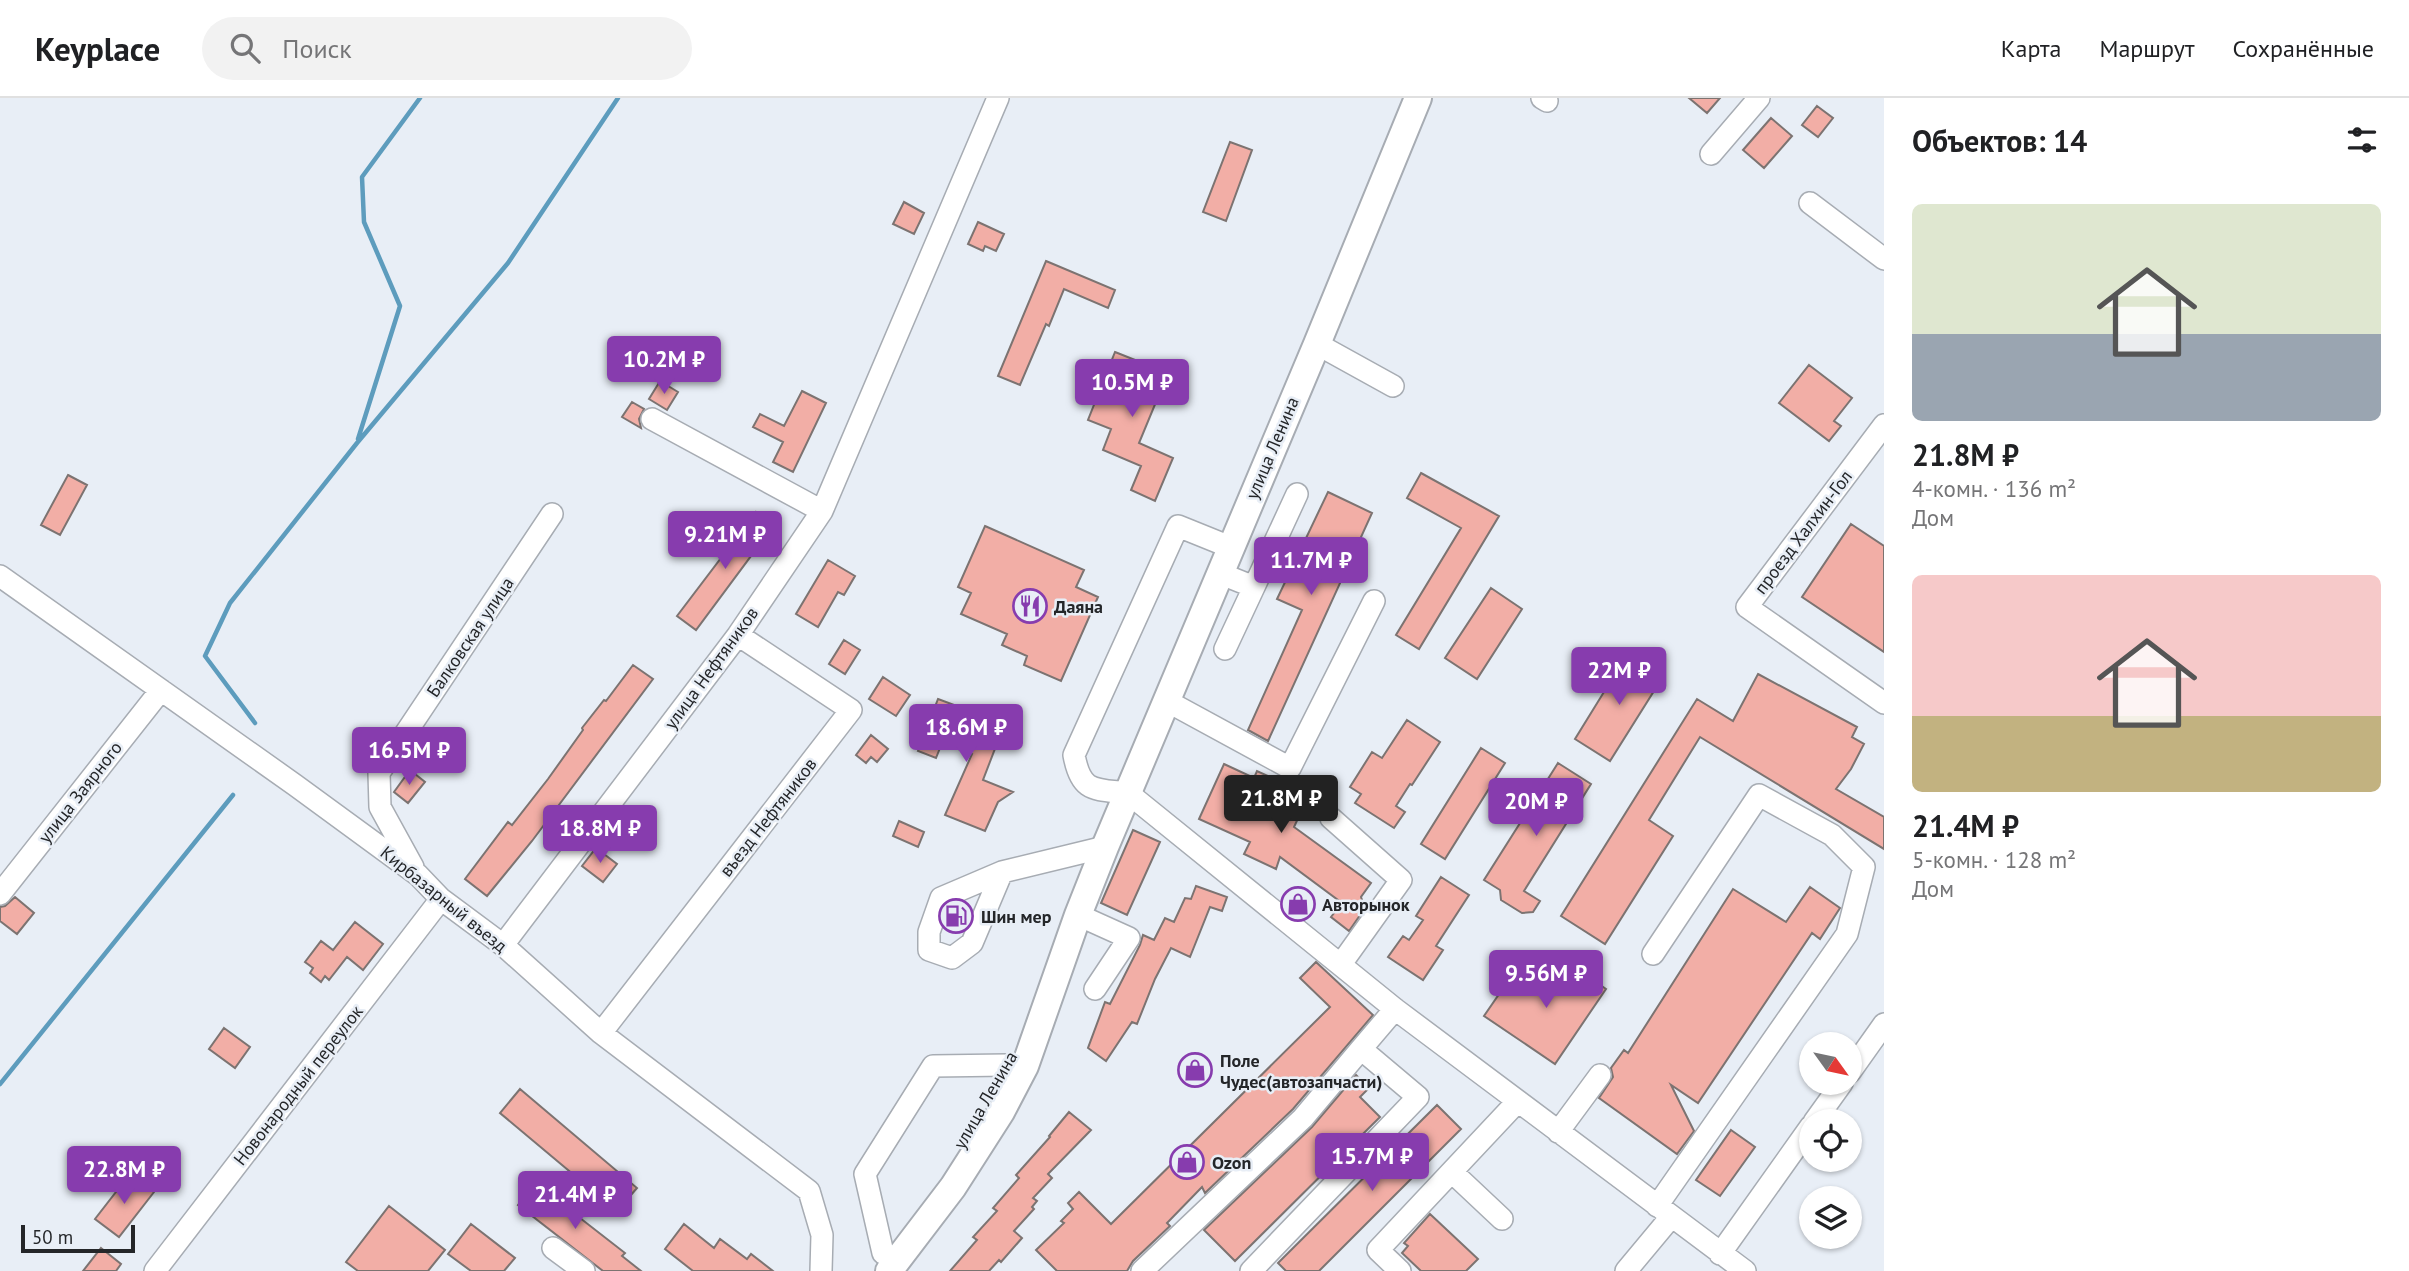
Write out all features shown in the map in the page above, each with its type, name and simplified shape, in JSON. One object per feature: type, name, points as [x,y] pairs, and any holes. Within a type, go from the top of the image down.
[{"type":"main road","name":"улица Ленина","points":[[880,1265],[953,1187],[1001,1112],[1025,1066],[1105,847],[1418,98]]},
{"type":"main road","name":"улица Ленина","points":[[880,1265],[943,1171],[1007,1065],[1078,915]]},
{"type":"street","name":"улица Нефтяников","points":[[503,945],[738,635],[821,511],[998,98]]},
{"type":"street","points":[[1711,154],[1759,98]]},
{"type":"street","points":[[1810,203],[1884,259]]},
{"type":"street","points":[[1317,344],[1393,386]]},
{"type":"street","points":[[652,419],[821,511]]},
{"type":"street","name":"проезд Халхин-Гол","points":[[1884,425],[1747,607],[1884,703]]},
{"type":"street","points":[[1225,649],[1297,494]]},
{"type":"street","name":"Балковская улица","points":[[418,875],[380,807],[379,773],[552,514]]},
{"type":"street","points":[[1230,547],[1178,526],[1074,755],[1078,775],[1091,789],[1128,793],[1395,1009],[1745,1271]]},
{"type":"street","points":[[1219,573],[1254,587]]},
{"type":"street","name":"Кирбазарный въезд","points":[[0,576],[418,875],[441,899],[503,945],[601,1032],[808,1191],[822,1234],[821,1271]]},
{"type":"street","points":[[1165,700],[1290,768],[1374,601]]},
{"type":"street","name":"въезд Нефтяников","points":[[601,1032],[851,710],[738,635]]},
{"type":"street","name":"улица Заярного","points":[[0,894],[161,690]]},
{"type":"street","points":[[1626,1271],[1847,934],[1864,867],[1832,835],[1759,795],[1653,954]]},
{"type":"street","points":[[1331,818],[1401,880],[1341,964]]},
{"type":"street","points":[[1002,873],[1105,847]]},
{"type":"street","name":"Новонародный переулок","points":[[155,1271],[441,899]]},
{"type":"street","points":[[1078,915],[1129,938],[1094,989]]},
{"type":"street","points":[[1142,1271],[1303,1118],[1395,1009]]},
{"type":"street","points":[[1862,1055],[1884,1024]]},
{"type":"street","points":[[1251,1271],[1418,1097],[1362,1049]]},
{"type":"street","points":[[880,1265],[865,1174],[933,1066],[1007,1065]]},
{"type":"street","points":[[1558,1132],[1600,1075]]},
{"type":"street","points":[[1401,1271],[1378,1250],[1518,1101]]},
{"type":"street","points":[[1720,1254],[1799,1143]]},
{"type":"street","points":[[1452,1172],[1502,1219]]},
{"type":"street","points":[[553,1248],[584,1271]]},
{"type":"building","points":[[1689,98],[1720,98],[1707,113]]},
{"type":"building","points":[[1817,106],[1833,118],[1818,137],[1802,125]]},
{"type":"building","points":[[1771,118],[1792,136],[1764,168],[1743,150]]},
{"type":"building","points":[[1230,142],[1252,150],[1226,221],[1203,212]]},
{"type":"building","points":[[904,202],[924,213],[914,234],[893,224]]},
{"type":"building","points":[[978,222],[1004,234],[996,251],[985,246],[983,251],[968,244]]},
{"type":"building","points":[[1046,261],[1115,290],[1108,308],[1064,289],[1020,385],[998,376]]},
{"type":"building","points":[[1115,352],[1168,373],[1139,443],[1173,458],[1155,501],[1131,490],[1141,466],[1103,450],[1111,429],[1088,420]]},
{"type":"building","points":[[1809,365],[1852,398],[1834,421],[1841,426],[1829,441],[1779,403]]},
{"type":"building","points":[[660,381],[678,392],[667,410],[649,399]]},
{"type":"building","points":[[802,391],[826,403],[793,472],[773,462],[783,442],[753,427],[760,414],[784,426]]},
{"type":"building","points":[[632,402],[644,409],[639,419],[641,428],[622,417]]},
{"type":"building","points":[[1421,473],[1499,516],[1419,649],[1396,635],[1461,528],[1407,498]]},
{"type":"building","points":[[68,475],[87,485],[60,535],[41,525]]},
{"type":"building","points":[[1328,492],[1372,513],[1268,741],[1248,730],[1302,610],[1277,599]]},
{"type":"building","points":[[756,512],[774,525],[696,630],[677,616]]},
{"type":"building","points":[[1851,524],[1884,546],[1884,652],[1802,597]]},
{"type":"building","name":"Даяна","points":[[985,526],[1084,570],[1076,587],[1098,597],[1061,681],[1024,665],[1027,656],[1002,645],[1007,634],[961,614],[971,593],[958,587]]},
{"type":"building","points":[[828,560],[855,576],[844,595],[838,592],[818,627],[796,614]]},
{"type":"building","points":[[1491,588],[1522,609],[1477,679],[1445,658]]},
{"type":"building","points":[[844,640],[860,650],[845,674],[829,664]]},
{"type":"building","points":[[1628,653],[1664,675],[1610,761],[1575,739]]},
{"type":"building","points":[[633,665],[653,679],[532,841],[487,896],[465,879],[508,822],[512,825],[548,779],[582,728]]},
{"type":"building","points":[[1758,674],[1857,727],[1852,737],[1864,744],[1851,769],[1836,789],[1884,817],[1884,849],[1700,737],[1649,820],[1673,836],[1605,944],[1561,916],[1697,699],[1733,721]]},
{"type":"building","points":[[883,677],[910,695],[896,716],[869,699]]},
{"type":"building","points":[[938,699],[957,706],[953,715],[1001,733],[983,780],[1013,792],[998,802],[985,831],[945,815],[972,754],[942,743],[936,758],[918,751]]},
{"type":"building","points":[[1407,720],[1440,742],[1396,806],[1405,812],[1394,828],[1355,803],[1361,794],[1350,787],[1372,752],[1382,758]]},
{"type":"building","points":[[871,735],[888,749],[877,762],[871,757],[866,763],[856,755]]},
{"type":"building","points":[[1481,748],[1505,763],[1445,859],[1421,844]]},
{"type":"building","points":[[1558,763],[1591,784],[1524,891],[1540,901],[1533,912],[1522,913],[1501,900],[1500,890],[1484,880]]},
{"type":"building","points":[[1224,764],[1254,778],[1257,771],[1309,795],[1294,827],[1371,883],[1361,897],[1365,908],[1349,931],[1331,917],[1342,903],[1280,857],[1276,869],[1244,854],[1250,842],[1199,819]]},
{"type":"building","points":[[410,770],[425,782],[408,803],[394,792]]},
{"type":"building","points":[[899,821],[924,832],[918,847],[893,836]]},
{"type":"building","points":[[1133,830],[1160,842],[1127,915],[1101,903]]},
{"type":"building","points":[[596,848],[617,864],[603,882],[582,866]]},
{"type":"building","points":[[1441,877],[1469,895],[1436,946],[1443,950],[1423,980],[1388,957],[1403,936],[1409,940],[1423,920],[1416,916]]},
{"type":"building","points":[[1196,886],[1227,897],[1222,911],[1210,907],[1190,957],[1171,948],[1137,1024],[1132,1022],[1106,1061],[1088,1048],[1105,1002],[1110,1004],[1143,935],[1154,940],[1165,918],[1174,922],[1185,898],[1191,899]]},
{"type":"building","points":[[1810,887],[1840,908],[1820,939],[1812,933],[1698,1103],[1671,1085],[1694,1131],[1677,1154],[1599,1098],[1613,1077],[1611,1068],[1624,1050],[1628,1053],[1733,889],[1786,922]]},
{"type":"building","points":[[15,897],[34,913],[17,934],[0,921],[0,907]]},
{"type":"building","points":[[355,922],[383,944],[363,970],[347,957],[329,980],[325,976],[321,982],[310,973],[313,968],[305,962],[321,941],[333,950]]},
{"type":"building","points":[[1316,962],[1373,1015],[1293,1109],[1205,1193],[1202,1187],[1167,1223],[1170,1226],[1133,1261],[1127,1271],[1057,1271],[1036,1250],[1064,1223],[1061,1221],[1073,1209],[1068,1203],[1079,1192],[1111,1224],[1330,1007],[1300,978]]},
{"type":"building","points":[[1567,962],[1606,989],[1555,1064],[1484,1016],[1515,971],[1532,983],[1534,979],[1549,989]]},
{"type":"building","points":[[224,1028],[250,1047],[235,1068],[209,1049]]},
{"type":"building","points":[[1356,1075],[1369,1088],[1360,1097],[1380,1117],[1235,1261],[1204,1230],[1312,1127]]},
{"type":"building","points":[[520,1089],[637,1188],[617,1211],[500,1113]]},
{"type":"building","points":[[1437,1105],[1461,1129],[1319,1271],[1286,1271],[1278,1263]]},
{"type":"building","points":[[1069,1112],[1091,1130],[1048,1174],[1052,1178],[1033,1198],[1037,1201],[1032,1207],[1034,1209],[1014,1231],[1022,1238],[1001,1262],[999,1260],[989,1271],[950,1271],[977,1240],[973,1237],[997,1211],[993,1208],[1019,1178],[1016,1175]]},
{"type":"building","points":[[1731,1130],[1755,1147],[1720,1196],[1696,1180]]},
{"type":"building","points":[[130,1174],[154,1192],[119,1237],[95,1219]]},
{"type":"building","points":[[535,1183],[625,1253],[622,1256],[641,1271],[603,1271],[518,1205]]},
{"type":"building","points":[[389,1206],[445,1250],[428,1271],[358,1271],[346,1262]]},
{"type":"building","points":[[1430,1214],[1478,1259],[1466,1271],[1421,1271],[1402,1253],[1408,1246],[1404,1243]]},
{"type":"building","points":[[471,1224],[515,1258],[504,1271],[471,1271],[448,1254]]},
{"type":"building","points":[[684,1224],[714,1248],[720,1239],[747,1259],[751,1254],[773,1271],[693,1271],[665,1249]]},
{"type":"building","points":[[101,1248],[121,1264],[116,1271],[83,1271]]},
{"type":"waterway","points":[[358,439],[400,306],[364,222],[362,177],[420,98]]},
{"type":"waterway","points":[[255,723],[205,656],[230,603],[357,443],[508,263],[618,98]]},
{"type":"waterway","points":[[0,1084],[233,795]]},
{"type":"place","name":"Даяна","points":[[1030,606]]},
{"type":"place","name":"Авторынок","points":[[1298,904]]},
{"type":"place","name":"Шин мер","points":[[956,916]]},
{"type":"place","name":"Поле Чудес(автозапчасти)","points":[[1195,1070]]},
{"type":"place","name":"Ozon","points":[[1187,1162]]}]
